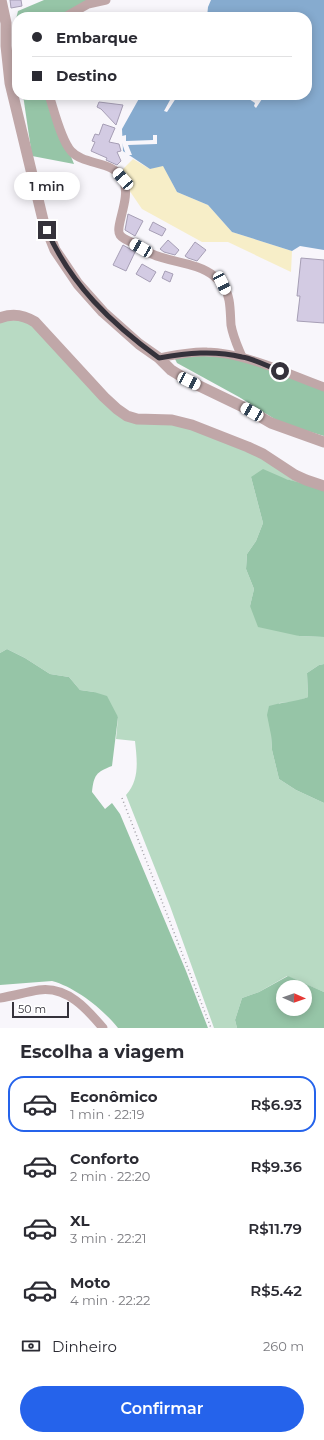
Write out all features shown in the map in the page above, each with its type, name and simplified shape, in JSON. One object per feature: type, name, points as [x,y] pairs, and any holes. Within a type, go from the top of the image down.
[{"type":"street","points":[[1,0],[6,23],[6,46],[12,91]]},
{"type":"street","points":[[74,12],[88,4],[106,0]]},
{"type":"street","points":[[14,100],[39,205],[50,238],[78,284],[103,312],[140,344],[159,358],[171,370],[189,381],[243,407],[271,423],[324,442]]},
{"type":"street","points":[[51,100],[63,134],[72,152],[81,158],[107,166],[118,173],[123,179],[126,190],[126,200],[118,230],[120,236],[152,254],[202,269],[222,283],[228,293],[231,309],[231,326],[235,341],[242,357]]},
{"type":"street","points":[[0,318],[16,315],[28,318],[35,322],[104,397],[127,416],[172,420],[192,426],[258,452],[295,475],[324,486]]},
{"type":"street","points":[[159,358],[180,354],[207,352],[242,357],[324,387]]},
{"type":"street","points":[[0,998],[40,990],[53,990],[64,993],[80,1003],[102,1028]]},
{"type":"path","points":[[122,798],[211,1028]]},
{"type":"green space","points":[[44,0],[92,0],[72,12],[18,11]]},
{"type":"green space","points":[[24,100],[48,100],[74,164],[32,156]]},
{"type":"green space","points":[[19,320],[31,323],[120,414],[174,422],[262,456],[308,486],[286,479],[251,477],[263,523],[256,541],[247,554],[246,569],[254,589],[250,606],[299,636],[324,637],[324,664],[319,665],[307,673],[308,697],[296,702],[279,703],[271,735],[272,750],[279,779],[296,790],[324,803],[324,992],[312,987],[312,980],[296,980],[287,976],[280,980],[276,980],[276,982],[259,992],[242,998],[235,1020],[237,1028],[214,1028],[170,906],[126,795],[134,783],[136,776],[137,762],[135,741],[116,739],[118,717],[94,692],[80,690],[69,677],[50,674],[25,658],[7,649],[0,653],[0,321]]},
{"type":"green space","points":[[188,355],[236,358],[324,389],[324,436],[281,423],[239,397],[177,363],[175,359]]},
{"type":"green space","points":[[263,469],[286,479],[324,489],[324,637],[299,636],[258,627],[250,606],[254,589],[246,569],[247,554],[256,541],[263,523],[251,477]]},
{"type":"green space","points":[[7,649],[25,658],[50,674],[69,677],[80,690],[107,696],[118,717],[112,766],[99,772],[95,778],[92,792],[105,809],[112,803],[120,814],[186,971],[208,1028],[118,1028],[97,1006],[79,993],[61,984],[52,981],[0,985],[0,653]]},
{"type":"green space","points":[[324,664],[324,803],[296,790],[279,779],[272,750],[267,715],[269,706],[308,697],[307,673],[319,665]]},
{"type":"green space","points":[[288,976],[297,980],[281,980]]},
{"type":"green space","points":[[276,983],[276,1016],[312,1016],[312,987],[324,992],[324,1028],[237,1028],[235,1020],[242,998],[259,992]]},
{"type":"sand","points":[[133,159],[150,169],[163,165],[177,192],[208,205],[232,232],[292,251],[291,272],[228,242],[202,242],[142,209],[129,190],[120,172]]},
{"type":"water","points":[[211,0],[324,0],[324,250],[300,246],[292,251],[232,232],[208,205],[177,192],[163,166],[150,169],[123,151],[122,129],[138,100],[312,100],[312,12],[208,12]]},
{"type":"pier","points":[[170,100],[175,100],[167,112],[164,111]]},
{"type":"pier","points":[[250,100],[261,100],[256,108],[254,106],[255,103]]},
{"type":"pier","points":[[126,135],[126,141],[153,140],[153,135],[157,135],[157,144],[128,145],[132,155],[126,155],[122,143],[122,136]]},
{"type":"building","points":[[10,0],[21,0],[22,6],[11,8]]},
{"type":"building","points":[[99,102],[123,105],[116,125],[101,109],[97,107]]},
{"type":"building","points":[[103,124],[115,128],[109,142],[119,144],[121,151],[117,152],[121,161],[117,165],[106,160],[107,158],[91,151],[95,142],[92,141],[95,134],[99,135]]},
{"type":"building","points":[[128,214],[143,221],[135,236],[125,230]]},
{"type":"building","points":[[153,222],[166,229],[162,236],[149,230]]},
{"type":"building","points":[[168,240],[179,250],[175,255],[164,252],[160,249]]},
{"type":"building","points":[[195,242],[206,250],[197,261],[185,256]]},
{"type":"building","points":[[123,245],[135,252],[126,271],[113,265]]},
{"type":"building","points":[[301,258],[324,260],[324,323],[297,321],[300,296],[297,296]]},
{"type":"building","points":[[142,264],[156,272],[150,282],[136,274]]},
{"type":"building","points":[[165,271],[173,274],[170,282],[162,278]]},
{"type":"route","points":[[47,230],[56,250],[78,284],[103,312],[140,344],[159,358],[180,354],[207,352],[242,357],[280,371]]}]
